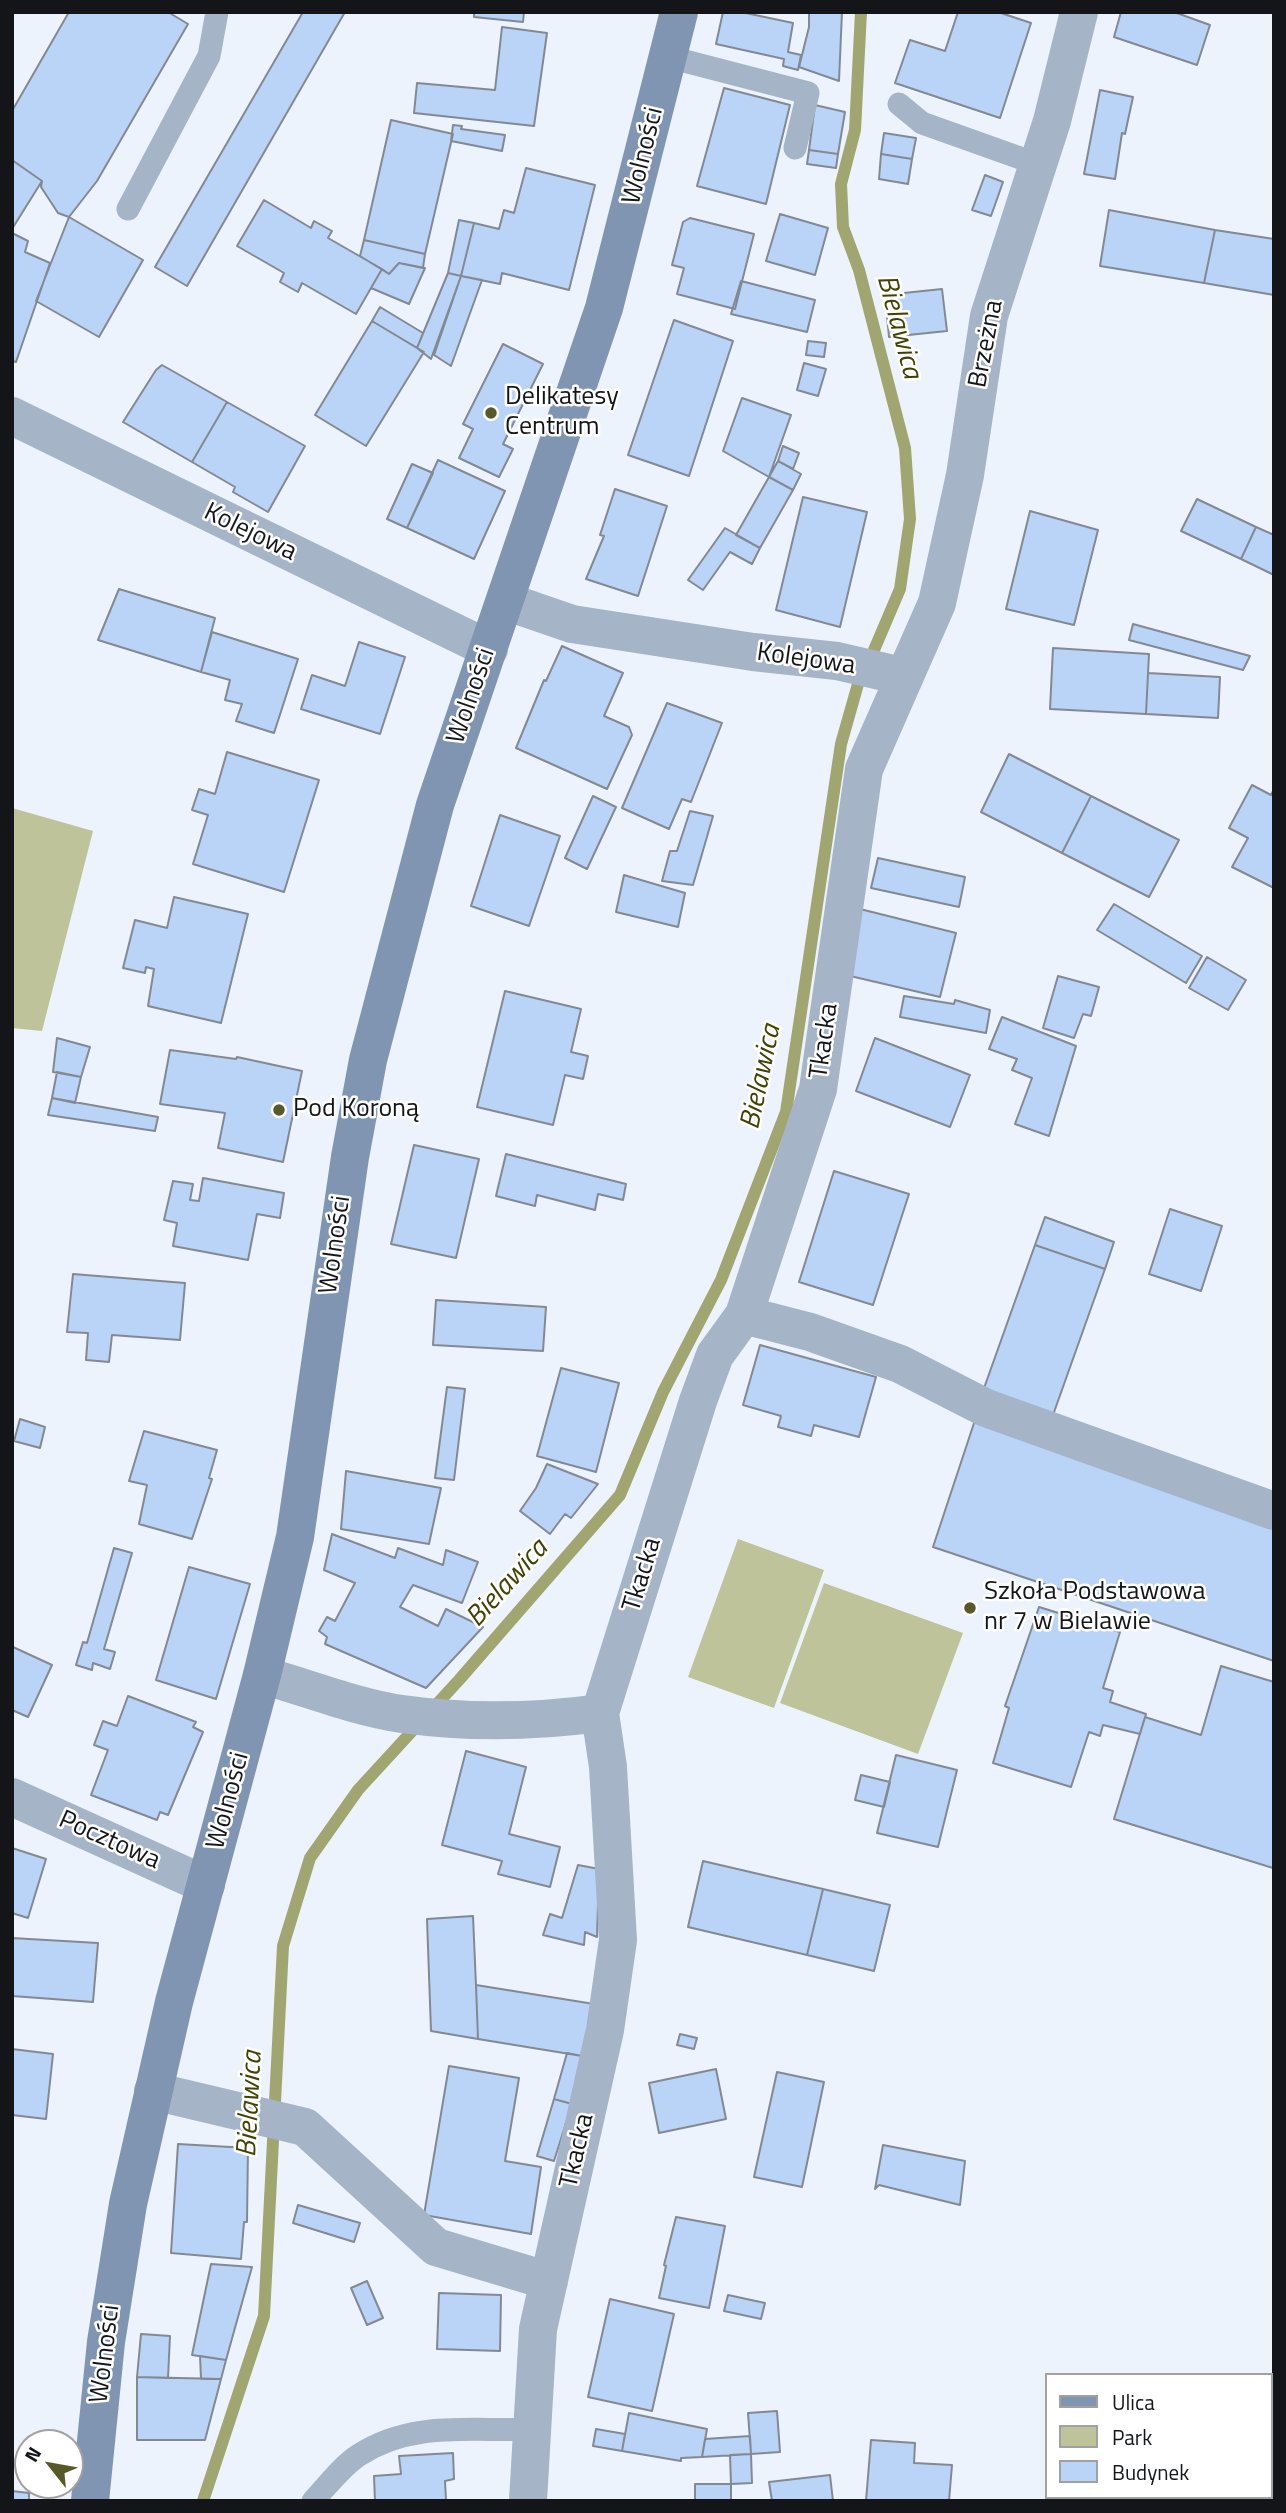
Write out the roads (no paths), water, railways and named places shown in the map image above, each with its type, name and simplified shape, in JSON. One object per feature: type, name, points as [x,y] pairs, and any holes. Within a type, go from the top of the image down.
[{"type":"street","name":"Wolności","points":[[90,2501],[110,2318],[128,2204],[153,2091],[262,1675],[300,1511],[361,1093],[432,816],[604,308],[679,12]]},
{"type":"street","name":"Brzeżna","points":[[902,676],[937,603],[965,475],[989,316],[1052,121],[1079,12]]},
{"type":"street","name":"Kolejowa","points":[[12,416],[489,649]]},
{"type":"street","name":"Kolejowa","points":[[505,601],[572,624],[753,652],[837,661],[902,676]]},
{"type":"street","name":"Tkacka","points":[[528,2501],[538,2329],[605,2030],[618,1940],[608,1767],[600,1713],[698,1401],[715,1355],[744,1315],[818,1089],[864,769],[902,676]]},
{"type":"street","points":[[744,1315],[810,1332],[900,1364],[986,1408],[1274,1511]]},
{"type":"street","points":[[262,1675],[399,1713],[452,1718],[548,1720],[600,1713]]},
{"type":"street","name":"Pocztowa","points":[[12,1797],[206,1885]]},
{"type":"street","points":[[153,2091],[305,2127],[436,2248],[549,2281]]},
{"type":"lane","points":[[128,209],[209,56],[217,12]]},
{"type":"lane","points":[[668,57],[808,93],[795,148]]},
{"type":"lane","points":[[899,104],[922,123],[1037,164]]},
{"type":"lane","points":[[313,2501],[358,2455],[404,2434],[440,2428],[532,2429]]},
{"type":"waterway","name":"Bielawica","points":[[861,12],[855,130],[841,184],[843,227],[859,270],[905,448],[910,519],[900,589],[874,650]]},
{"type":"waterway","name":"Bielawica","points":[[203,2501],[264,2316],[283,1946],[310,1858],[358,1790],[459,1680],[620,1495],[663,1392],[721,1280],[786,1112],[841,744],[858,684]]},
{"type":"place","name":"Delikatesy Centrum","points":[[491,413]]},
{"type":"place","name":"Pod Koroną","points":[[279,1110]]},
{"type":"place","name":"Szkoła Podstawowa nr 7 w Bielawie","points":[[970,1608]]}]
